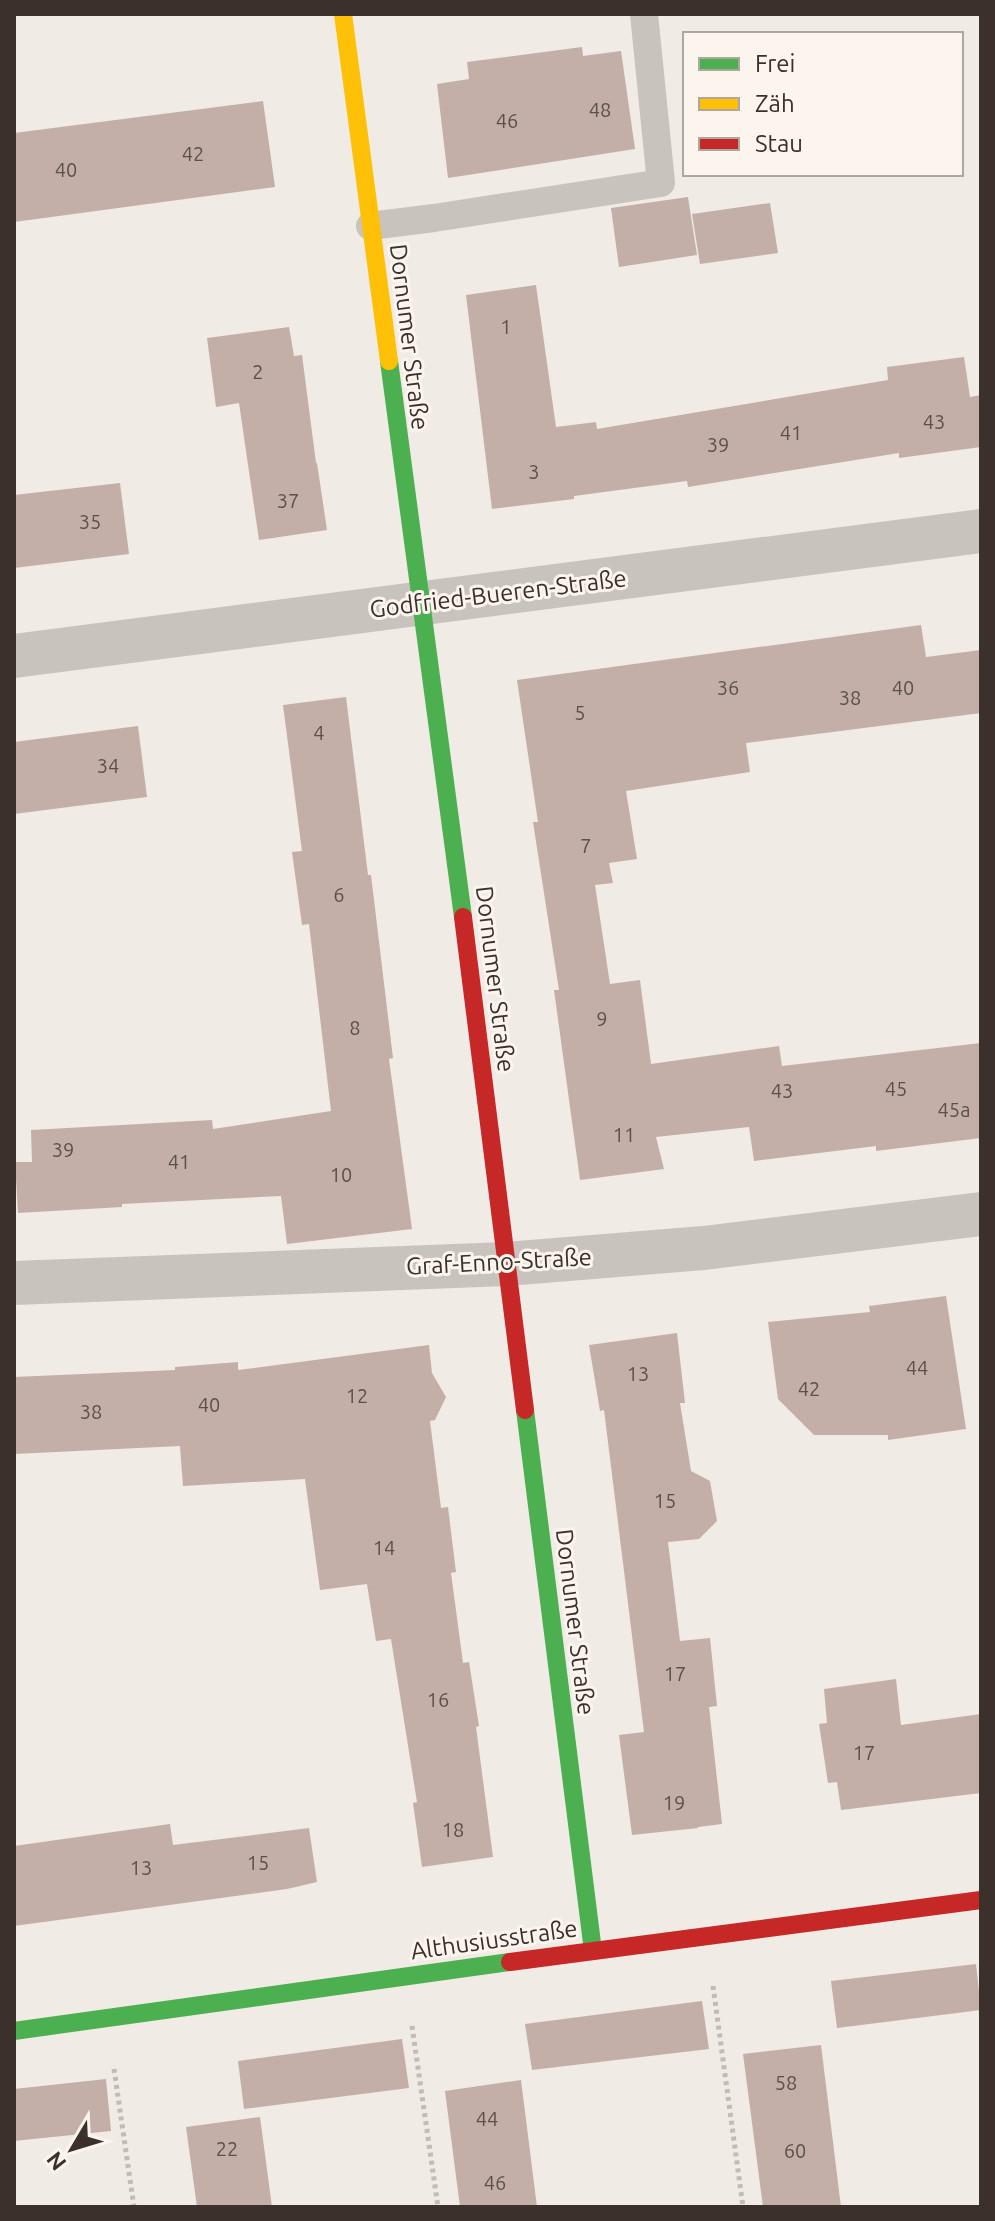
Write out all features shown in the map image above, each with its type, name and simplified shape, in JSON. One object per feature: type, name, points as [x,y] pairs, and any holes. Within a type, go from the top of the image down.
[{"type":"street","name":"Dornumer Straße","points":[[343,14],[465,934],[593,1951]]},
{"type":"street","name":"Godfried-Bueren-Straße","points":[[14,656],[981,531]]},
{"type":"street","name":"Graf-Enno-Straße","points":[[14,1283],[506,1264],[704,1248],[981,1214]]},
{"type":"street","name":"Althusiusstraße","points":[[14,2031],[981,1900]]},
{"type":"lane","points":[[370,226],[661,183],[644,14]]},
{"type":"path","points":[[706,1937],[743,2207]]},
{"type":"path","points":[[405,1976],[438,2207]]},
{"type":"path","points":[[107,2018],[134,2207]]},
{"type":"building","points":[[582,47],[583,56],[621,51],[635,149],[448,178],[437,84],[469,79],[467,62]]},
{"type":"building","points":[[263,101],[275,187],[14,222],[14,133]]},
{"type":"building","points":[[688,197],[697,255],[619,267],[611,208]]},
{"type":"building","points":[[770,203],[778,253],[700,264],[692,214]]},
{"type":"building","points":[[536,285],[556,427],[596,422],[597,429],[888,380],[887,367],[964,357],[970,397],[981,395],[981,447],[899,458],[899,453],[688,487],[687,481],[492,509],[466,295]]},
{"type":"building","points":[[289,327],[294,356],[302,355],[327,530],[259,540],[239,403],[216,407],[207,338]]},
{"type":"building","points":[[120,483],[129,554],[14,568],[14,495]]},
{"type":"building","points":[[921,625],[926,657],[981,650],[981,713],[746,743],[750,772],[626,791],[637,859],[609,863],[613,883],[595,885],[610,984],[640,980],[651,1064],[779,1046],[782,1066],[981,1043],[981,1138],[876,1151],[876,1146],[754,1161],[749,1127],[656,1137],[664,1169],[580,1180],[554,990],[559,990],[533,822],[538,822],[517,680]]},
{"type":"building","points":[[346,697],[368,875],[371,875],[393,1058],[389,1059],[412,1229],[287,1244],[281,1196],[18,1213],[15,1162],[32,1162],[31,1130],[212,1120],[213,1129],[331,1111],[309,924],[302,925],[292,852],[302,851],[283,705]]},
{"type":"building","points":[[138,726],[147,797],[14,814],[14,742]]},
{"type":"building","points":[[946,1296],[966,1429],[888,1440],[888,1435],[814,1435],[778,1399],[768,1322],[870,1312],[869,1306]]},
{"type":"building","points":[[677,1333],[685,1403],[680,1403],[691,1471],[710,1481],[717,1521],[699,1539],[668,1542],[680,1641],[710,1638],[717,1706],[709,1707],[722,1824],[632,1835],[619,1735],[644,1732],[604,1410],[600,1411],[589,1345]]},
{"type":"building","points":[[429,1345],[432,1373],[446,1397],[435,1420],[430,1421],[441,1508],[448,1507],[456,1572],[451,1573],[463,1663],[469,1662],[479,1726],[476,1727],[493,1857],[422,1867],[413,1803],[417,1802],[391,1639],[376,1641],[367,1584],[320,1590],[305,1479],[183,1486],[180,1446],[14,1454],[14,1377],[175,1370],[175,1367],[238,1362],[238,1370]]},
{"type":"building","points":[[896,1679],[901,1725],[981,1714],[981,1793],[841,1810],[837,1782],[828,1783],[819,1724],[827,1723],[824,1689]]},
{"type":"building","points":[[170,1824],[173,1845],[309,1828],[317,1882],[287,1889],[14,1926],[14,1846]]},
{"type":"building","points":[[976,1964],[981,2010],[837,2028],[831,1981]]},
{"type":"building","points":[[702,2001],[709,2049],[532,2070],[525,2024]]},
{"type":"building","points":[[402,2039],[409,2088],[244,2109],[238,2061]]},
{"type":"building","points":[[821,2045],[841,2207],[763,2207],[743,2054]]},
{"type":"building","points":[[106,2079],[111,2131],[14,2141],[14,2089]]},
{"type":"building","points":[[521,2080],[537,2207],[460,2207],[445,2091]]},
{"type":"building","points":[[260,2117],[272,2207],[197,2207],[186,2127]]},
{"type":"traffic: fast","points":[[389,361],[463,917]]},
{"type":"traffic: fast","points":[[525,1410],[593,1951]]},
{"type":"traffic: fast","points":[[14,2031],[510,1962]]},
{"type":"traffic: slow","points":[[343,14],[389,361]]},
{"type":"traffic: jam","points":[[463,917],[525,1410]]},
{"type":"traffic: jam","points":[[510,1962],[981,1900]]}]
